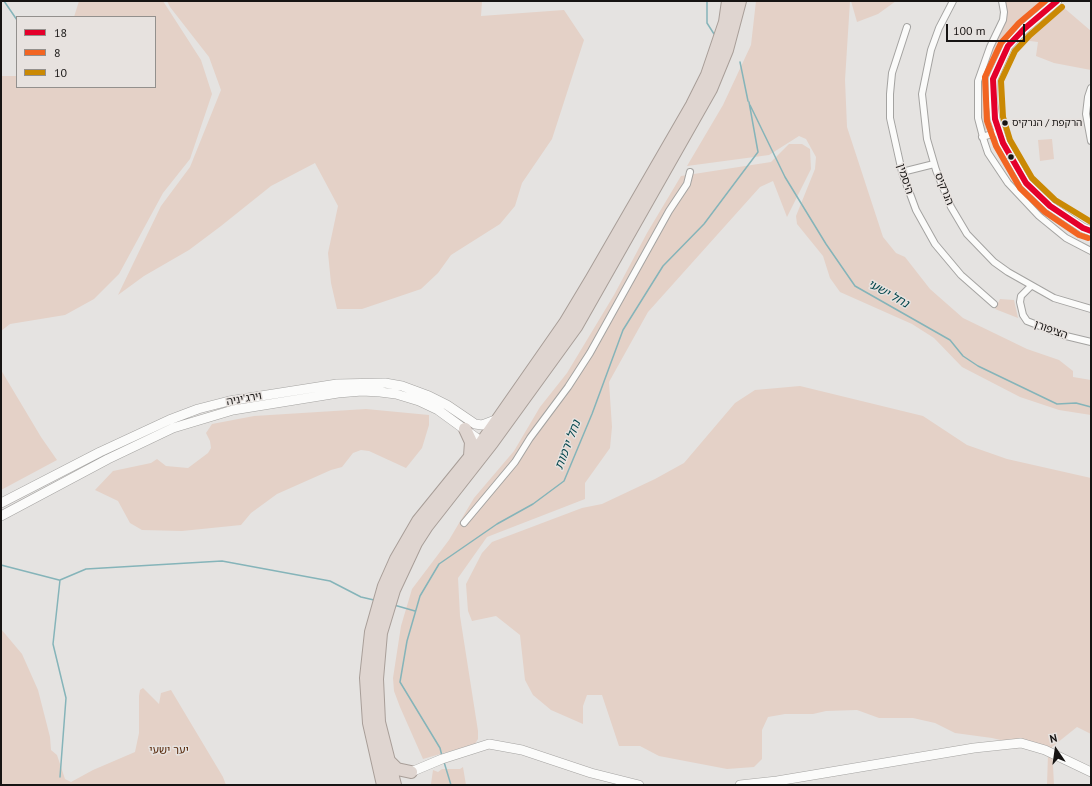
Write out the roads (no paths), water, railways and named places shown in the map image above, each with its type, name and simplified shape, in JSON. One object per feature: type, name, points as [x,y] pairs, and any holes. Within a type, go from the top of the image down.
[{"type":"highway","points":[[383,785],[373,746],[367,701],[367,655],[375,613],[384,586],[406,540],[418,521],[470,456],[487,442],[498,419],[565,323],[692,105],[707,75],[716,52],[728,1]]},
{"type":"highway","points":[[395,785],[379,722],[376,679],[381,633],[394,590],[409,557],[427,526],[487,442],[576,327],[700,110],[721,67],[740,1]]},
{"type":"highway","points":[[465,429],[471,442],[470,456]]},
{"type":"highway","points":[[388,760],[397,769],[411,772],[400,785]]},
{"type":"street","name":"הנרקיס","points":[[953,1],[939,28],[931,50],[923,81],[922,94],[924,121],[934,164],[951,207],[967,234],[994,262],[1031,286],[1054,298],[1091,308]]},
{"type":"street","points":[[1002,1],[1004,12],[1003,20],[990,47],[978,81],[978,118],[982,137],[988,153],[997,167],[1021,197],[1052,228],[1091,251]]},
{"type":"street","points":[[1057,1],[1024,28],[1008,46],[999,62],[993,79],[992,103],[999,132],[1014,166],[1034,192],[1063,216],[1091,231]]},
{"type":"street","name":"היסמין","points":[[907,27],[892,73],[890,94],[890,118],[902,172],[916,210],[935,244],[961,275],[994,304]]},
{"type":"street","points":[[1091,88],[1088,97],[1086,114],[1091,141]]},
{"type":"street","points":[[982,137],[999,132]]},
{"type":"street","points":[[902,172],[934,164]]},
{"type":"street","points":[[464,523],[484,502],[515,462],[530,438],[568,387],[669,211],[687,184],[690,172]]},
{"type":"street","name":"הציפורן","points":[[1031,286],[1021,296],[1020,302],[1020,309],[1027,321],[1066,336],[1091,342]]},
{"type":"street","name":"וירג'יניה","points":[[1,504],[100,452],[169,420],[198,409],[230,401],[337,384],[385,383],[402,386],[429,396],[450,407],[475,424],[482,425],[498,419]]},
{"type":"street","name":"וירג'יניה","points":[[1,516],[108,459],[173,428],[233,410],[338,393],[374,391],[396,394],[420,401],[438,410],[487,442]]},
{"type":"street","points":[[740,785],[777,781],[974,748],[1021,743],[1045,750],[1091,772]]},
{"type":"street","points":[[411,772],[442,759],[489,744],[522,750],[591,773],[640,785]]},
{"type":"waterway","points":[[4,1],[16,19]]},
{"type":"waterway","name":"נחל ישעי","points":[[707,1],[707,23],[714,34]]},
{"type":"waterway","name":"נחל ישעי","points":[[740,62],[748,101]]},
{"type":"waterway","name":"נחל ירמות","points":[[442,756],[440,748],[400,682],[407,641],[420,596],[439,564],[497,524],[533,504],[564,481],[592,414],[623,330],[663,266],[704,224],[758,152],[749,102]]},
{"type":"waterway","name":"נחל ישעי","points":[[750,105],[785,177],[826,244],[855,286],[950,340],[963,356],[978,366],[1057,404],[1076,403],[1091,407]]},
{"type":"waterway","points":[[60,777],[66,698],[53,644],[60,580],[86,569],[222,561],[330,581],[361,597],[374,600]]},
{"type":"waterway","points":[[1,565],[59,580]]},
{"type":"waterway","points":[[394,605],[415,611]]},
{"type":"waterway","name":"נחל ירמות","points":[[444,762],[451,785]]},
{"type":"place","name":"הרקפת / הנרקיס","points":[[1005,123]]},
{"type":"park label","name":"יער ישעי","points":[[169,751]]}]
